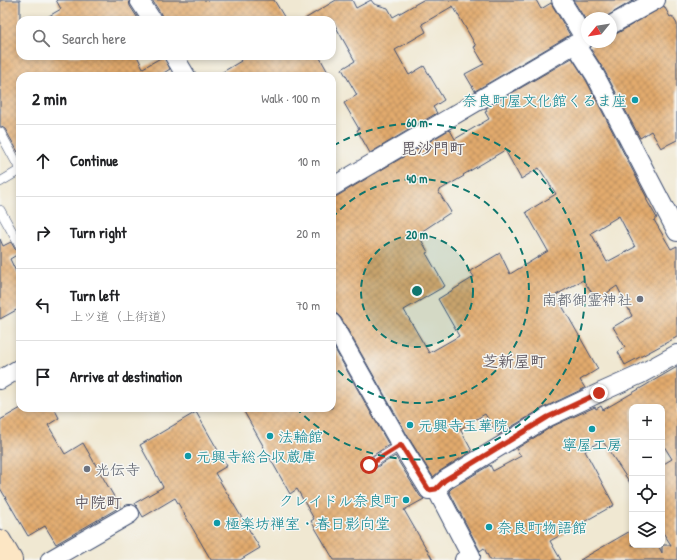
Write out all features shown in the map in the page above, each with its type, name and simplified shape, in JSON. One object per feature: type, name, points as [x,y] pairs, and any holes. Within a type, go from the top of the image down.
[{"type":"street","points":[[139,0],[149,16]]},
{"type":"street","points":[[561,0],[581,39]]},
{"type":"street","points":[[617,22],[656,0]]},
{"type":"street","points":[[336,185],[581,42]]},
{"type":"street","points":[[585,48],[595,75],[677,232]]},
{"type":"street","points":[[176,60],[184,72]]},
{"type":"street","points":[[336,330],[401,445],[429,490],[436,489],[445,480],[548,417],[639,375],[677,354]]},
{"type":"street","points":[[0,380],[16,370]]},
{"type":"street","points":[[436,489],[471,559]]},
{"type":"street","points":[[50,560],[130,514]]},
{"type":"street","points":[[0,541],[11,560]]},
{"type":"lane","points":[[0,132],[16,162]]},
{"type":"lane","points":[[0,182],[16,172]]},
{"type":"lane","points":[[0,210],[16,239]]},
{"type":"lane","points":[[369,465],[401,445]]},
{"type":"building","points":[[0,0],[20,0],[20,16],[16,16],[16,60],[139,60],[143,68],[157,60],[166,60],[170,69],[165,72],[16,72],[16,148],[5,129],[0,126]]},
{"type":"building","points":[[56,0],[129,0],[130,6],[136,16],[49,16],[61,9]]},
{"type":"building","points":[[152,0],[274,0],[284,16],[161,16]]},
{"type":"building","points":[[336,0],[352,0],[356,8],[371,0],[374,4],[388,8],[393,17],[423,0],[536,0],[541,9],[551,3],[570,35],[475,91],[465,74],[484,64],[474,47],[476,46],[453,6],[422,24],[426,32],[395,50],[409,75],[424,66],[444,100],[433,107],[437,113],[370,153],[357,130],[359,129],[344,103],[357,95],[342,69],[355,61],[336,27],[336,16],[310,16]]},
{"type":"building","points":[[573,0],[634,0],[614,12],[581,13]]},
{"type":"building","points":[[664,6],[670,17],[672,16],[677,24],[677,140],[661,148],[651,131],[640,138],[604,70],[590,48],[617,48],[617,33]]},
{"type":"building","points":[[572,58],[586,80],[647,198],[646,199],[657,218],[654,220],[671,249],[677,246],[677,337],[625,365],[618,352],[625,347],[613,327],[632,316],[617,286],[597,300],[583,280],[556,295],[598,369],[580,380],[585,388],[543,408],[498,435],[485,414],[460,429],[472,451],[433,477],[410,440],[341,318],[336,314],[336,196],[447,131],[450,130],[455,139],[489,119],[485,112],[487,111],[486,108]],"holes":[[[505,150],[521,179],[539,168],[556,194],[526,212],[548,251],[510,274],[500,253],[470,271],[474,277],[438,299],[459,336],[429,353],[404,310],[445,286],[426,253],[428,252],[418,234],[451,212],[438,191]],[[619,216],[635,247],[607,262],[591,233]]]},
{"type":"building","points":[[321,60],[328,72],[223,72],[241,61]]},
{"type":"building","points":[[0,239],[3,246],[11,242],[16,250],[16,255],[10,259],[16,272],[16,310],[0,319]]},
{"type":"building","points":[[336,351],[389,445],[366,460],[364,463],[364,468],[367,470],[372,470],[395,456],[420,496],[424,499],[404,510],[433,560],[334,560],[311,521],[314,519],[297,489],[290,494],[244,412],[336,412]]},
{"type":"building","points":[[677,367],[677,560],[580,560],[629,532],[629,548],[660,548],[662,553],[662,548],[665,548],[665,545],[671,545],[665,536],[665,463],[672,459],[665,448],[665,404],[629,404],[629,481],[602,440],[585,451],[614,505],[550,541],[561,560],[490,560],[484,548],[480,551],[449,491],[490,465],[493,471],[521,456],[516,449],[553,426],[595,407],[596,409],[601,406],[603,410]]},
{"type":"building","points":[[16,411],[56,412],[59,418],[48,425],[65,454],[83,443],[120,507],[56,544],[45,526],[28,536],[0,488],[0,420]]},
{"type":"building","points":[[196,412],[227,466],[215,473],[260,548],[240,560],[211,560],[175,498],[143,517],[135,503],[163,487],[140,445]]},
{"type":"place","name":"奈良町屋文化館くるま座","points":[[635,100]]},
{"type":"place","name":"南都御霊神社","points":[[640,299]]},
{"type":"place","name":"元興寺玉華院","points":[[410,425]]},
{"type":"place","name":"寧屋工房","points":[[592,429]]},
{"type":"place","name":"法輪館","points":[[270,436]]},
{"type":"place","name":"元興寺総合収蔵庫","points":[[188,456]]},
{"type":"place","name":"光伝寺","points":[[87,469]]},
{"type":"place","name":"クレイドル奈良町","points":[[406,500]]},
{"type":"place","name":"極楽坊禅室・春日影向堂","points":[[217,523]]},
{"type":"place","name":"奈良町物語館","points":[[489,527]]},
{"type":"district","name":"毘沙門町","points":[[433,148]]},
{"type":"district","name":"芝新屋町","points":[[514,361]]},
{"type":"district","name":"中院町","points":[[98,502]]},
{"type":"route","points":[[369,465],[401,445],[429,490],[436,489],[445,480],[548,417],[599,393]]}]
